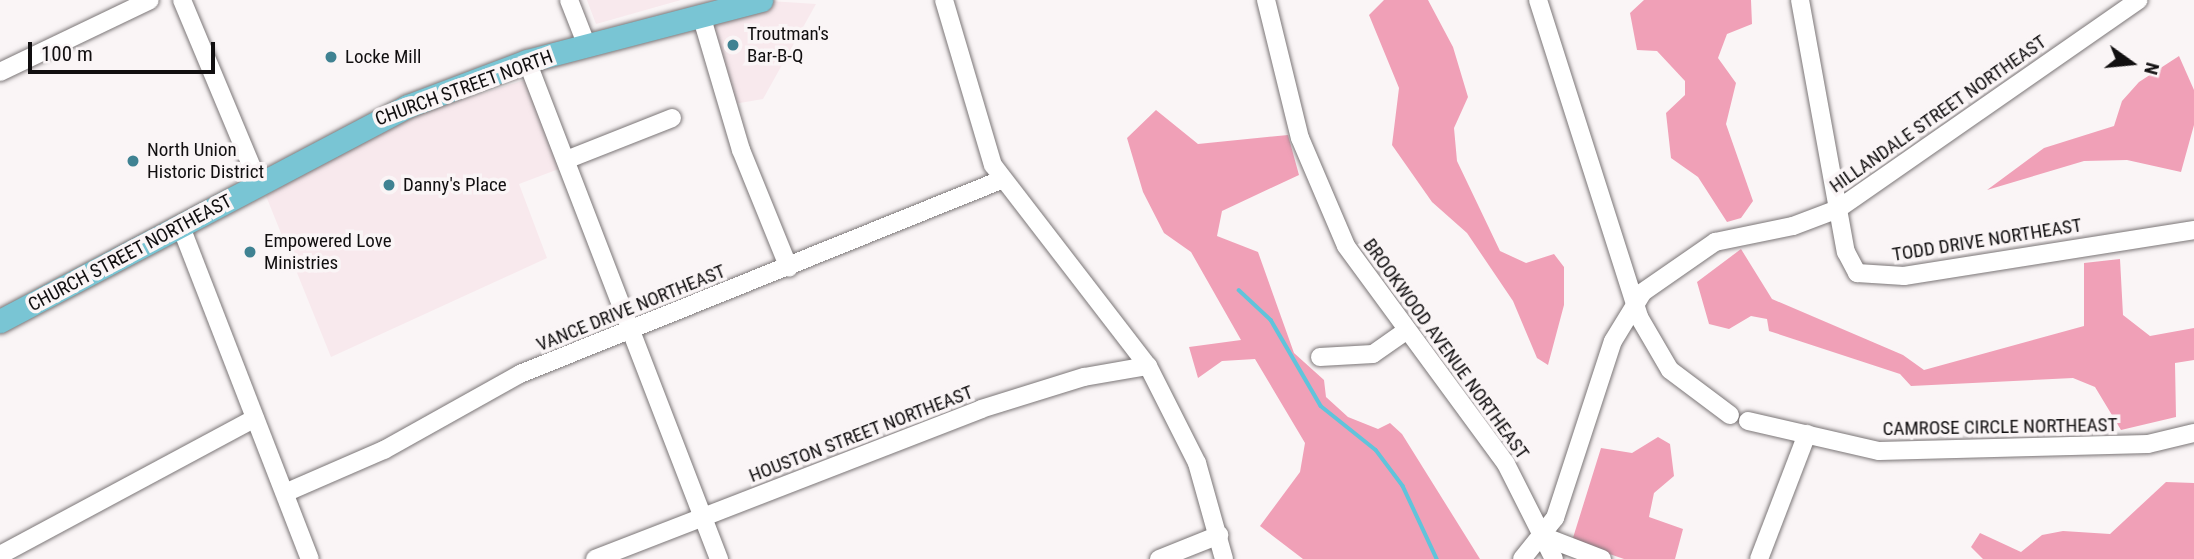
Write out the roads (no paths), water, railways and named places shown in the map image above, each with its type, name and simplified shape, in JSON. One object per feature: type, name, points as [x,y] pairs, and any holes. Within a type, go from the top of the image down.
[{"type":"main road","name":"CHURCH STREET NORTH","points":[[259,184],[346,134],[527,61],[761,0]]},
{"type":"main road","name":"CHURCH STREET NORTHEAST","points":[[0,321],[259,184]]},
{"type":"street","points":[[0,72],[150,0]]},
{"type":"street","points":[[182,0],[259,184]]},
{"type":"street","points":[[569,0],[587,46]]},
{"type":"street","points":[[944,0],[977,123],[1001,180],[1148,366],[1198,463],[1224,559]]},
{"type":"street","name":"BROOKWOOD AVENUE NORTHEAST","points":[[1266,0],[1313,174],[1346,246],[1405,332],[1506,464],[1554,559]]},
{"type":"street","points":[[1538,0],[1634,303],[1670,370],[1730,415]]},
{"type":"street","name":"HILLANDALE STREET NORTHEAST","points":[[1522,559],[1545,537],[1613,341],[1634,303],[1715,242],[1793,226],[1838,209],[2139,0]]},
{"type":"street","name":"TODD DRIVE NORTHEAST","points":[[1803,2],[1850,265],[1878,278],[2194,230]]},
{"type":"street","points":[[701,15],[741,150],[789,268]]},
{"type":"street","points":[[527,61],[719,559]]},
{"type":"street","points":[[566,160],[672,118]]},
{"type":"street","name":"VANCE DRIVE NORTHEAST","points":[[285,494],[384,450],[482,391],[1001,180]]},
{"type":"street","points":[[181,227],[308,552],[325,559]]},
{"type":"street","points":[[1320,357],[1373,354],[1405,332]]},
{"type":"street","name":"HOUSTON STREET NORTHEAST","points":[[595,559],[981,410],[1084,377],[1148,366]]},
{"type":"street","points":[[0,555],[255,418]]},
{"type":"street","name":"CAMROSE CIRCLE NORTHEAST","points":[[1748,421],[1879,451],[2148,444],[2194,433]]},
{"type":"street","points":[[1759,559],[1807,434]]},
{"type":"street","points":[[1159,559],[1219,536]]},
{"type":"street","points":[[1545,537],[1602,559]]},
{"type":"waterway","points":[[1239,290],[1271,320],[1321,406],[1376,450],[1403,486],[1437,559]]},
{"type":"place","name":"Troutman's Bar-B-Q","points":[[733,45]]},
{"type":"place","name":"Locke Mill","points":[[331,57]]},
{"type":"place","name":"North Union Historic District","points":[[133,161]]},
{"type":"place","name":"Danny's Place","points":[[389,185]]},
{"type":"place","name":"Empowered Love Ministries","points":[[250,252]]}]
